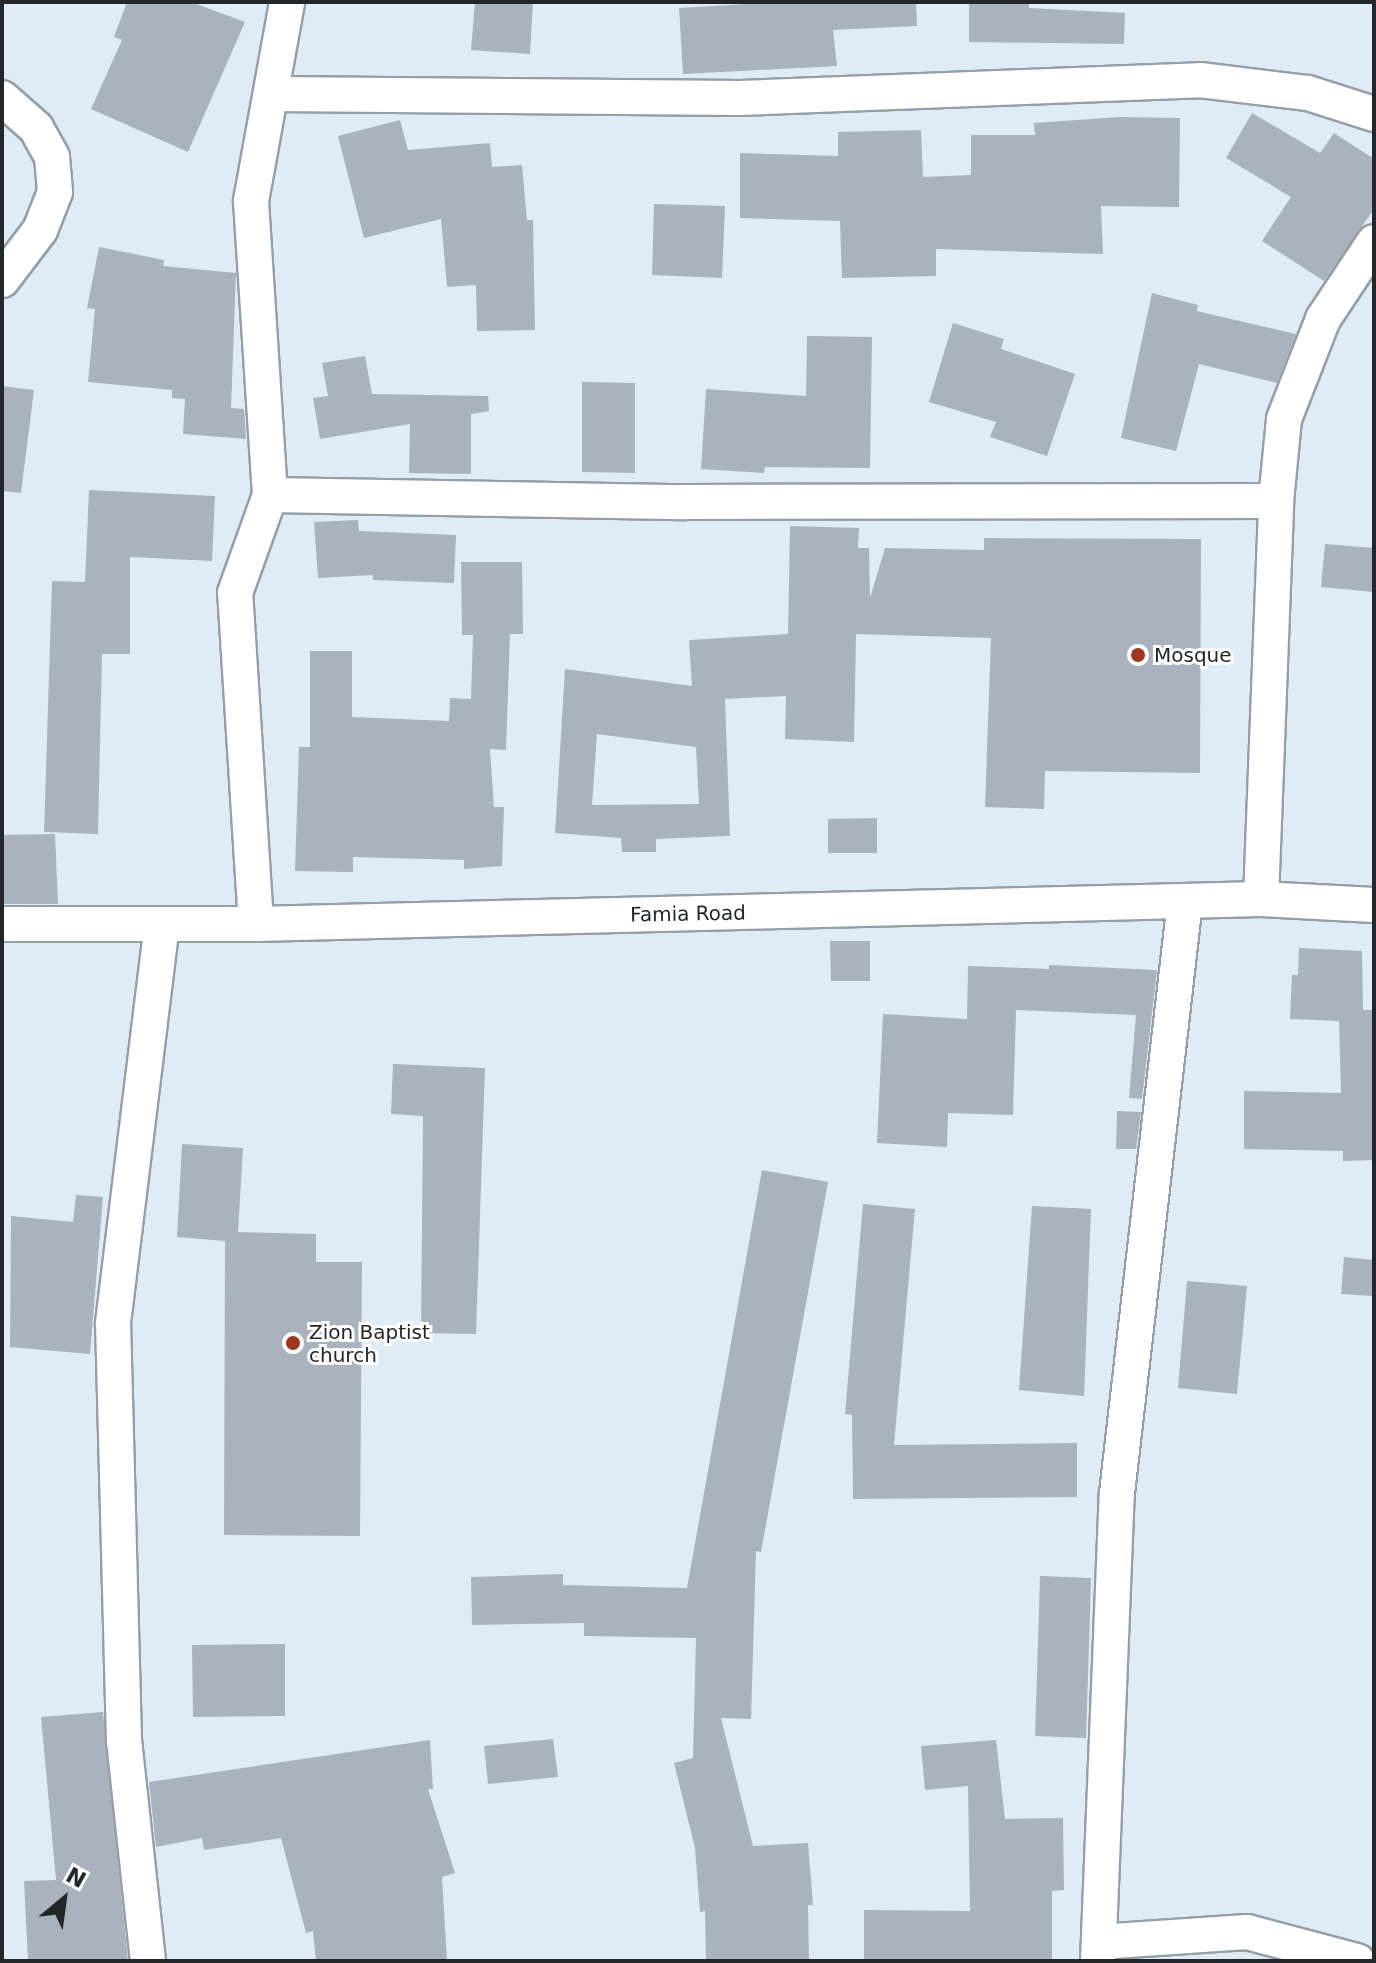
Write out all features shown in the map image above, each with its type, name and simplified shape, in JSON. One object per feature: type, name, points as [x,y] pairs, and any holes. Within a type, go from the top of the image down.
[{"type":"street","points":[[256,924],[235,593],[270,495],[251,201],[273,94],[287,2]]},
{"type":"street","points":[[273,94],[740,98],[1200,80],[1308,93],[1374,114]]},
{"type":"street","points":[[2,98],[36,128],[52,157],[55,192],[40,230],[2,280]]},
{"type":"street","points":[[1261,899],[1276,501],[1284,419],[1323,319],[1374,242]]},
{"type":"street","points":[[270,495],[685,502],[1276,501]]},
{"type":"street","name":"Famia Road","points":[[2,924],[256,924],[1261,899],[1374,905]]},
{"type":"street","points":[[1185,902],[1117,1493],[1099,1952],[1247,1932],[1357,1961]]},
{"type":"street","points":[[148,1961],[124,1741],[113,1323],[162,925]]},
{"type":"building","points":[[127,2],[191,2],[245,22],[188,152],[91,109],[122,40],[114,37]]},
{"type":"building","points":[[475,2],[533,2],[530,54],[471,50]]},
{"type":"building","points":[[780,2],[916,2],[917,26],[833,30],[837,66],[683,74],[679,8]]},
{"type":"building","points":[[969,2],[1029,2],[1029,8],[1125,13],[1124,44],[969,42]]},
{"type":"building","points":[[1252,113],[1320,153],[1334,133],[1374,159],[1374,209],[1324,281],[1262,241],[1291,197],[1226,158]]},
{"type":"building","points":[[1120,117],[1180,118],[1179,207],[1101,206],[1103,254],[936,249],[936,276],[842,278],[840,221],[740,218],[740,153],[838,156],[838,132],[921,130],[923,177],[971,175],[971,135],[1035,135],[1034,123]]},
{"type":"building","points":[[400,120],[408,150],[490,143],[492,167],[522,165],[527,220],[533,220],[535,330],[477,331],[476,285],[447,287],[441,219],[364,238],[338,136]]},
{"type":"building","points":[[654,204],[725,206],[722,278],[652,275]]},
{"type":"building","points":[[99,247],[164,260],[163,266],[236,273],[231,408],[244,409],[246,439],[183,434],[185,399],[172,398],[172,390],[88,382],[95,309],[87,308]]},
{"type":"building","points":[[1152,293],[1198,305],[1197,311],[1296,334],[1277,383],[1199,364],[1176,451],[1121,438]]},
{"type":"building","points":[[953,323],[1004,339],[1001,349],[1075,374],[1047,456],[990,437],[996,422],[929,402]]},
{"type":"building","points":[[807,336],[872,337],[870,468],[765,467],[764,473],[701,469],[706,389],[806,396]]},
{"type":"building","points":[[365,356],[372,394],[488,396],[489,411],[471,414],[471,474],[409,473],[410,424],[320,439],[313,398],[328,396],[322,363]]},
{"type":"building","points":[[582,382],[635,383],[635,473],[582,472]]},
{"type":"building","points":[[2,386],[34,390],[21,493],[2,491]]},
{"type":"building","points":[[89,490],[215,496],[212,561],[130,557],[130,654],[102,654],[98,834],[44,832],[52,581],[85,582]]},
{"type":"building","points":[[358,520],[359,531],[456,535],[454,583],[373,580],[373,575],[318,578],[314,522]]},
{"type":"building","points":[[790,526],[859,528],[858,548],[869,548],[870,598],[885,548],[984,550],[984,538],[1201,539],[1200,773],[1045,771],[1044,809],[985,807],[991,638],[856,634],[854,742],[785,739],[786,696],[725,699],[730,836],[656,839],[656,852],[622,852],[621,838],[555,833],[565,669],[692,686],[689,640],[788,634]],"holes":[[[597,734],[696,747],[699,804],[592,805]]]},
{"type":"building","points":[[1325,544],[1374,548],[1374,592],[1321,587]]},
{"type":"building","points":[[461,562],[522,562],[523,634],[510,634],[506,750],[490,749],[494,807],[504,807],[502,866],[464,869],[464,860],[353,857],[353,872],[295,871],[299,747],[310,747],[310,651],[352,651],[352,717],[449,721],[450,698],[471,699],[473,635],[462,635]]},
{"type":"building","points":[[877,818],[877,853],[828,853],[828,819]]},
{"type":"building","points":[[55,834],[58,904],[2,904],[2,835]]},
{"type":"building","points":[[830,941],[870,941],[870,981],[831,981]]},
{"type":"building","points":[[1299,948],[1362,951],[1363,1010],[1374,1010],[1374,1160],[1343,1161],[1343,1151],[1244,1149],[1244,1091],[1341,1093],[1339,1021],[1290,1019],[1292,975],[1298,975]]},
{"type":"building","points":[[1049,965],[1157,970],[1142,1099],[1129,1098],[1136,1015],[1016,1010],[1013,1115],[948,1113],[947,1147],[877,1143],[883,1014],[967,1019],[968,966],[1049,969]]},
{"type":"building","points":[[393,1064],[485,1068],[476,1334],[421,1333],[423,1116],[391,1114]]},
{"type":"building","points":[[1117,1111],[1141,1112],[1136,1149],[1116,1149]]},
{"type":"building","name":"Zion Baptist church","points":[[182,1144],[243,1148],[238,1232],[316,1234],[316,1262],[362,1262],[360,1536],[224,1535],[225,1241],[177,1237]]},
{"type":"building","points":[[762,1170],[828,1182],[761,1552],[756,1551],[751,1719],[721,1718],[753,1846],[808,1843],[813,1905],[808,1905],[809,1961],[706,1961],[705,1911],[700,1912],[695,1848],[674,1763],[693,1758],[696,1638],[584,1636],[584,1623],[472,1625],[471,1577],[563,1574],[563,1585],[687,1588]]},
{"type":"building","points":[[76,1195],[103,1197],[90,1354],[10,1347],[11,1216],[73,1222]]},
{"type":"building","points":[[863,1204],[915,1209],[894,1445],[1077,1443],[1077,1497],[853,1499],[852,1415],[845,1414]]},
{"type":"building","points":[[1032,1206],[1091,1209],[1084,1396],[1019,1390]]},
{"type":"building","points":[[1344,1257],[1374,1260],[1374,1296],[1341,1294]]},
{"type":"building","points":[[1187,1281],[1247,1286],[1237,1394],[1178,1388]]},
{"type":"building","points":[[1040,1576],[1091,1578],[1086,1738],[1035,1736]]},
{"type":"building","points":[[285,1644],[285,1716],[193,1717],[192,1645]]},
{"type":"building","points":[[103,1712],[128,1961],[28,1961],[24,1881],[56,1880],[41,1717]]},
{"type":"building","points":[[553,1739],[558,1777],[488,1784],[484,1746]]},
{"type":"building","points":[[430,1740],[433,1789],[428,1789],[455,1873],[442,1877],[447,1961],[316,1961],[313,1931],[306,1933],[281,1838],[204,1850],[202,1838],[156,1847],[149,1782]]},
{"type":"building","points":[[996,1740],[1005,1819],[1063,1818],[1064,1890],[1052,1891],[1052,1961],[864,1961],[864,1910],[970,1911],[968,1786],[925,1790],[921,1746]]},
{"type":"place","name":"Mosque","points":[[1138,655]]},
{"type":"place","name":"Zion Baptist church","points":[[293,1343]]}]
